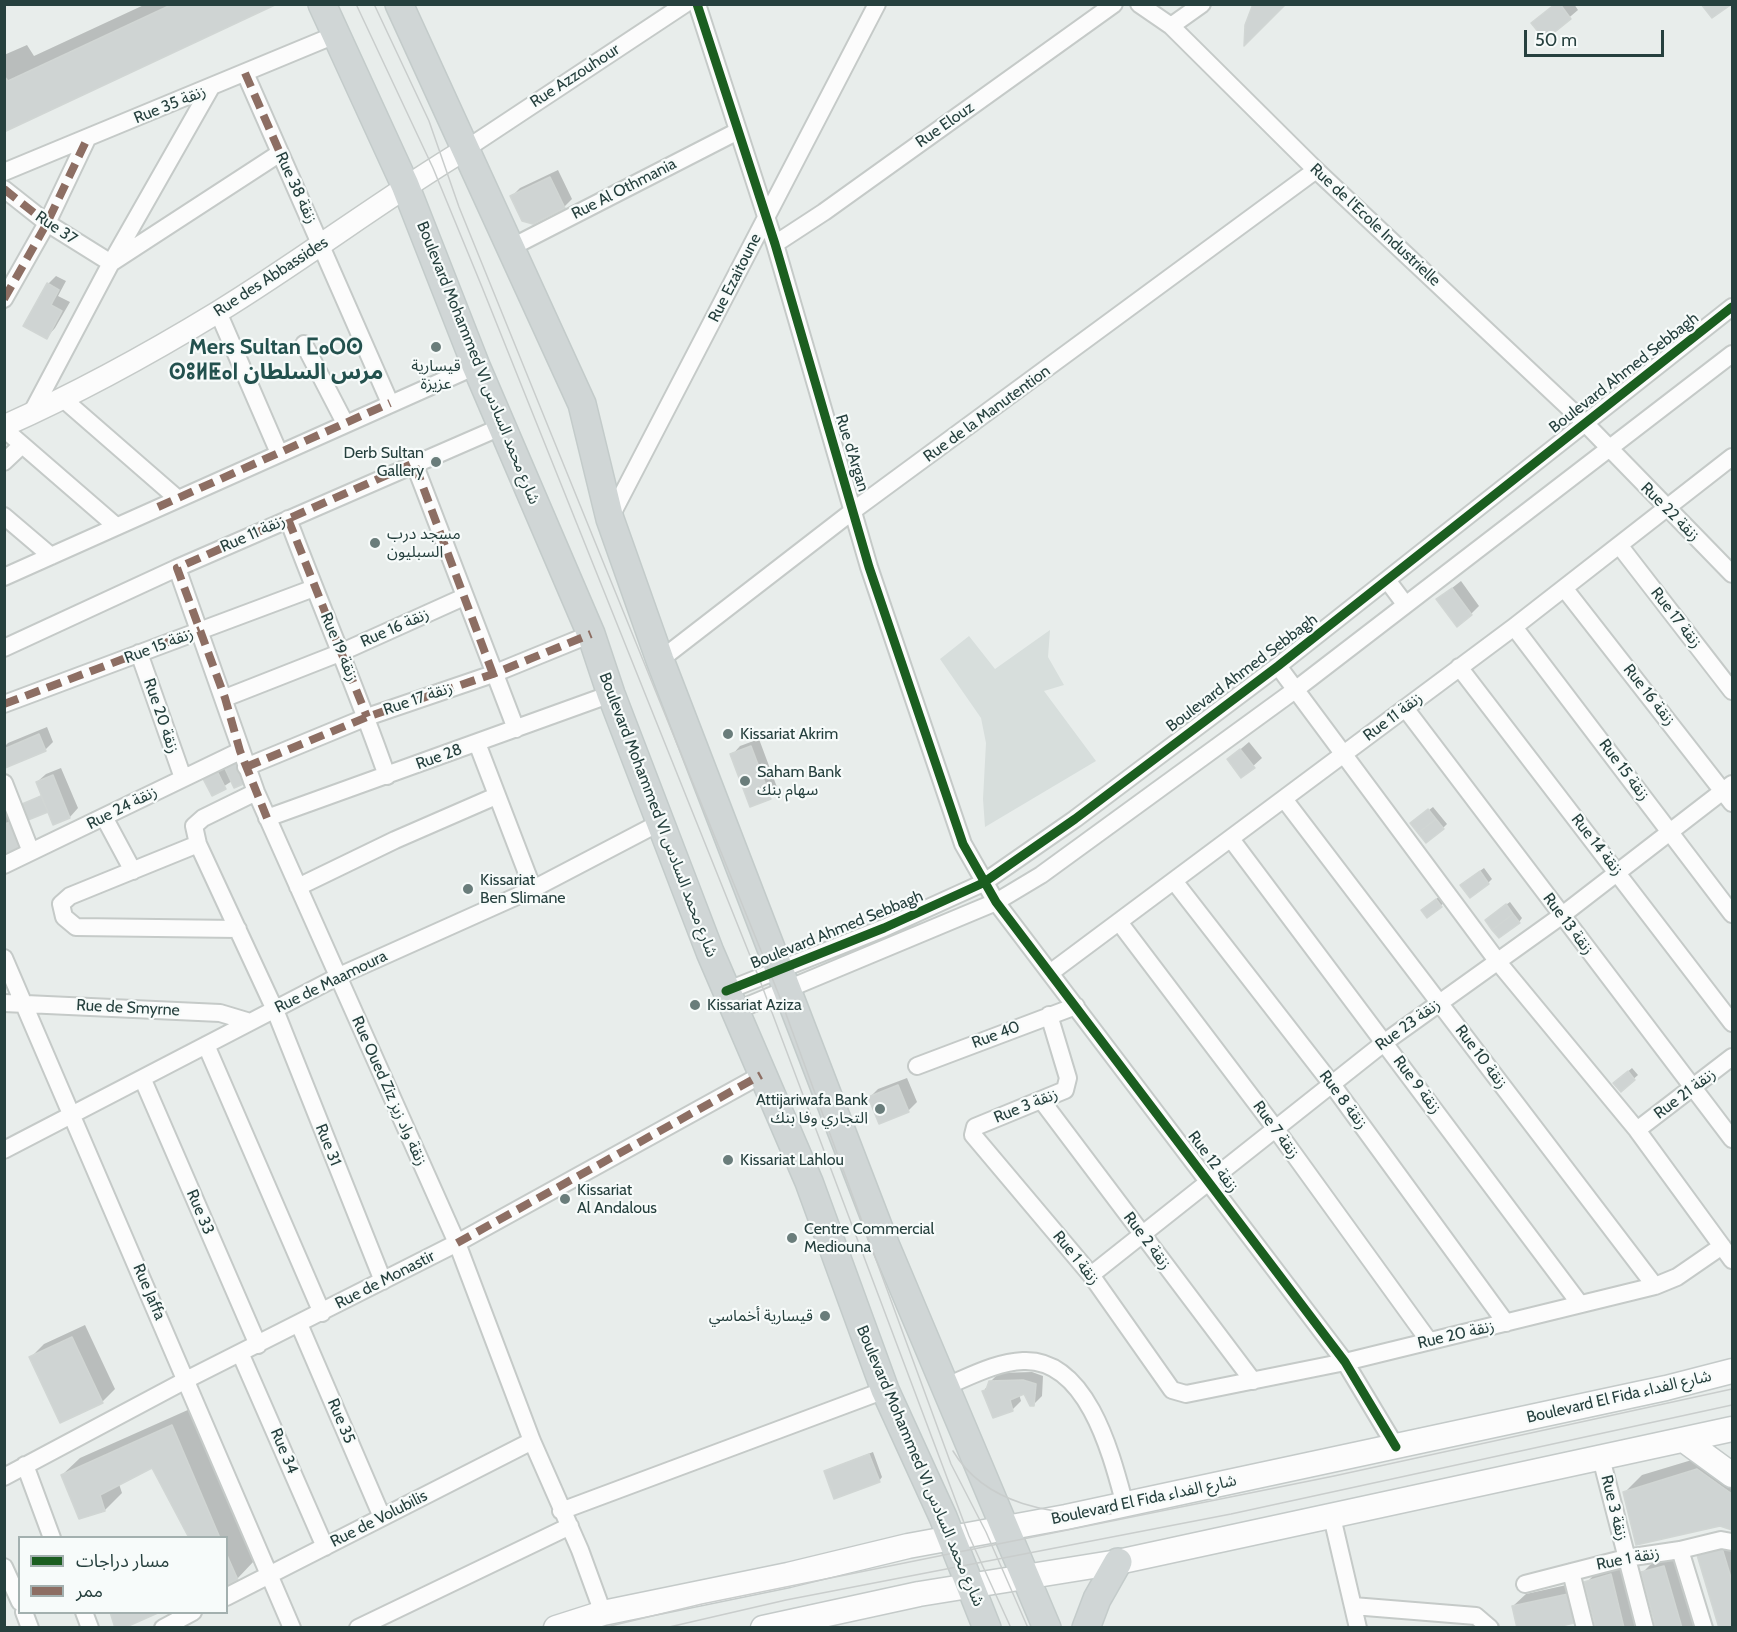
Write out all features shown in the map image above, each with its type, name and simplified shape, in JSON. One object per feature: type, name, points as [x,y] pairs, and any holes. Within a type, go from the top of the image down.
[{"type":"main road","name":"Boulevard Mohammed VI شارع محمد السادس","points":[[322,4],[405,185],[476,366],[591,634],[611,694],[730,1001],[809,1182],[885,1390],[951,1538],[987,1628]]},
{"type":"main road","points":[[399,4],[582,404],[610,519],[660,660],[885,1245],[1047,1628]]},
{"type":"main road","name":"Boulevard El Fida شارع الفداء","points":[[556,1628],[603,1613],[951,1538],[1125,1505],[1396,1447],[1655,1391],[1732,1371]]},
{"type":"main road","points":[[763,1628],[969,1586],[1118,1562],[1732,1429]]},
{"type":"main road","points":[[1684,1440],[1732,1475]]},
{"type":"main road","points":[[1086,1628],[1097,1599],[1118,1562]]},
{"type":"street","name":"Rue Azzouhour","points":[[466,149],[685,4]]},
{"type":"street","name":"Rue d'Argan","points":[[697,4],[775,244],[873,578],[963,844],[983,883],[996,902]]},
{"type":"street","name":"Rue Ezaitoune","points":[[610,519],[877,4]]},
{"type":"street","name":"Rue Elouz","points":[[775,244],[824,212],[1114,4]]},
{"type":"street","name":"Rue de l'Ecole Industrielle","points":[[1139,4],[1171,27],[1316,170],[1584,422],[1608,449]]},
{"type":"street","points":[[1171,27],[1202,4]]},
{"type":"street","name":"Rue 35 زنقة","points":[[4,172],[210,89],[335,35]]},
{"type":"street","name":"Rue 38 زنقة","points":[[245,73],[390,403]]},
{"type":"street","points":[[31,414],[111,263],[210,89]]},
{"type":"street","name":"Rue Al Othmania","points":[[510,248],[738,131]]},
{"type":"street","points":[[4,298],[47,223],[87,139]]},
{"type":"street","name":"Rue des Abbassides","points":[[4,427],[62,398],[218,312],[322,244],[405,185],[466,149]]},
{"type":"street","points":[[111,263],[280,153]]},
{"type":"street","name":"Rue de la Manutention","points":[[660,660],[854,510],[1316,170]]},
{"type":"street","name":"Rue 37","points":[[4,189],[47,223],[111,263]]},
{"type":"street","name":"Boulevard Ahmed Sebbagh","points":[[784,981],[884,928],[983,883],[1075,819],[1278,666],[1732,307]]},
{"type":"street","points":[[218,312],[279,453]]},
{"type":"street","points":[[304,344],[345,423]]},
{"type":"street","name":"Boulevard Ahmed Sebbagh","points":[[730,1001],[784,981],[892,947],[996,902],[1041,875],[1295,690],[1732,354]]},
{"type":"street","points":[[4,577],[476,366]]},
{"type":"street","points":[[62,398],[178,498]]},
{"type":"street","name":"Rue 11 زنقة","points":[[4,648],[177,568],[503,426]]},
{"type":"street","points":[[4,427],[116,526]]},
{"type":"street","points":[[4,462],[22,445]]},
{"type":"street","name":"Rue 22 زنقة","points":[[1608,449],[1732,574]]},
{"type":"street","name":"Rue 11 زنقة","points":[[1050,973],[1514,627],[1732,457]]},
{"type":"street","points":[[414,463],[516,729]]},
{"type":"street","points":[[4,516],[51,556]]},
{"type":"street","name":"Rue 19 زنقة","points":[[288,519],[314,588],[342,652],[387,776]]},
{"type":"street","name":"Rue 17 زنقة","points":[[1620,545],[1732,691]]},
{"type":"street","name":"Rue Oued Ziz زنقة واد زيز","points":[[177,568],[225,698],[243,759],[256,792],[457,1243],[532,1441],[561,1511],[570,1526],[603,1613]]},
{"type":"street","points":[[1387,580],[1405,604]]},
{"type":"street","name":"Rue 15 زنقة","points":[[4,704],[314,588]]},
{"type":"street","name":"Rue 16 زنقة","points":[[1564,588],[1730,792]]},
{"type":"street","name":"Rue 16 زنقة","points":[[225,698],[342,652],[464,597]]},
{"type":"street","name":"Rue 15 زنقة","points":[[1514,627],[1732,914]]},
{"type":"street","name":"Rue 17 زنقة","points":[[243,759],[493,674],[591,634]]},
{"type":"street","name":"Rue 20 زنقة","points":[[140,653],[183,778]]},
{"type":"street","points":[[1278,666],[1498,962],[1637,1130],[1732,1260]]},
{"type":"street","name":"Rue 14 زنقة","points":[[1460,667],[1732,1023]]},
{"type":"street","name":"Rue 28","points":[[267,818],[611,694]]},
{"type":"street","points":[[1224,706],[1241,729]]},
{"type":"street","name":"Rue 13 زنقة","points":[[1405,708],[1732,1138]]},
{"type":"street","points":[[477,743],[533,889]]},
{"type":"street","name":"Rue 24 زنقة","points":[[4,864],[183,778],[243,759]]},
{"type":"street","points":[[4,783],[31,852]]},
{"type":"street","name":"Rue 31","points":[[256,792],[203,818],[194,826],[198,844],[275,1010],[383,1281]]},
{"type":"street","name":"Rue 23 زنقة","points":[[1091,1275],[1209,1179],[1385,1042],[1561,916],[1670,832],[1730,792]]},
{"type":"street","points":[[298,887],[395,840],[496,796]]},
{"type":"street","name":"Rue 10 زنقة","points":[[1284,800],[1654,1286]]},
{"type":"street","points":[[104,817],[133,871]]},
{"type":"street","name":"Rue de Maamoura","points":[[4,1150],[143,1080],[339,976],[533,889],[661,822]]},
{"type":"street","name":"Rue 9 زنقة","points":[[1231,839],[1580,1304]]},
{"type":"street","points":[[198,844],[64,900],[61,904],[64,917],[76,927],[237,929]]},
{"type":"street","name":"Rue 8 زنقة","points":[[1174,881],[1331,1083],[1506,1323]]},
{"type":"street","name":"Rue 12 زنقة","points":[[996,902],[1209,1179],[1345,1362],[1396,1447]]},
{"type":"street","name":"Rue 7 زنقة","points":[[1119,922],[1275,1128],[1429,1341]]},
{"type":"street","points":[[884,928],[892,947]]},
{"type":"street","name":"Rue Jaffa","points":[[4,958],[292,1628]]},
{"type":"street","name":"Rue de Smyrne","points":[[4,1004],[220,1013],[250,1022]]},
{"type":"street","name":"Rue 40","points":[[918,1066],[1076,1006]]},
{"type":"street","name":"Rue 3 زنقة","points":[[975,1127],[1065,1090],[1068,1078],[1049,1015]]},
{"type":"street","points":[[206,1045],[322,1313]]},
{"type":"street","name":"Rue 21 زنقة","points":[[1637,1130],[1732,1058]]},
{"type":"street","name":"Rue de Monastir","points":[[4,1477],[186,1380],[241,1355],[457,1243],[761,1075]]},
{"type":"street","name":"Rue 33","points":[[143,1080],[258,1345]]},
{"type":"street","name":"Rue 2 زنقة","points":[[1042,1101],[1253,1381]]},
{"type":"street","name":"Rue 1 زنقة","points":[[975,1127],[973,1135],[1091,1275],[1172,1390],[1178,1393]]},
{"type":"street","name":"Rue 20 زنقة","points":[[1178,1393],[1186,1394],[1345,1362],[1654,1286],[1677,1277],[1722,1246]]},
{"type":"street","name":"Rue 35","points":[[299,1324],[382,1517]]},
{"type":"street","name":"Rue 34","points":[[241,1355],[325,1547]]},
{"type":"street","points":[[944,1387],[1012,1362],[1032,1361],[1053,1368],[1078,1392],[1099,1422],[1112,1456],[1125,1505]]},
{"type":"street","points":[[561,1511],[885,1390]]},
{"type":"street","name":"Rue de Volubilis","points":[[228,1596],[532,1441]]},
{"type":"street","name":"Rue 3 زنقة","points":[[1601,1458],[1646,1628]]},
{"type":"street","points":[[25,1466],[51,1536]]},
{"type":"street","points":[[1332,1517],[1358,1628]]},
{"type":"street","points":[[358,1628],[570,1526]]},
{"type":"street","name":"Rue 1 زنقة","points":[[1525,1584],[1626,1558],[1680,1550],[1721,1540],[1732,1542]]},
{"type":"street","points":[[1680,1550],[1704,1628]]},
{"type":"street","points":[[4,1567],[18,1598]]},
{"type":"street","points":[[1571,1572],[1585,1628]]},
{"type":"street","points":[[1353,1606],[1476,1616],[1488,1623],[1491,1628]]},
{"type":"street","points":[[174,1625],[190,1614]]},
{"type":"shaded area","points":[[1050,630],[1048,657],[1064,685],[1044,691],[1096,761],[985,827],[983,799],[986,743],[981,718],[940,659],[969,636],[995,669]]},
{"type":"building","points":[[173,4],[277,4],[4,132],[4,76],[8,81]]},
{"type":"building","points":[[1253,4],[1286,4],[1244,46],[1245,25]]},
{"type":"building","points":[[1555,4],[1560,4],[1571,19],[1545,40],[1531,23]]},
{"type":"building","points":[[1701,4],[1732,4],[1712,18]]},
{"type":"building","points":[[550,177],[565,208],[533,224],[522,221],[510,196]]},
{"type":"building","points":[[47,283],[59,290],[51,305],[62,311],[47,339],[23,326]]},
{"type":"building","points":[[1452,588],[1472,615],[1457,627],[1436,599]]},
{"type":"building","points":[[39,734],[46,751],[5,768],[4,749]]},
{"type":"building","points":[[751,746],[771,799],[750,807],[730,754]]},
{"type":"building","points":[[1240,749],[1255,768],[1241,778],[1227,759]]},
{"type":"building","points":[[237,756],[248,782],[234,788],[222,762]]},
{"type":"building","points":[[215,767],[226,789],[212,796],[201,775]]},
{"type":"building","points":[[53,775],[70,818],[53,825],[36,782]]},
{"type":"building","points":[[41,796],[48,812],[28,820],[22,804]]},
{"type":"building","points":[[1428,809],[1436,819],[1418,833],[1410,823]]},
{"type":"building","points":[[1436,819],[1444,829],[1426,843],[1418,833]]},
{"type":"building","points":[[11,822],[21,847],[4,854],[4,824]]},
{"type":"building","points":[[1480,871],[1489,884],[1470,898],[1460,885]]},
{"type":"building","points":[[1436,899],[1442,907],[1427,918],[1421,910]]},
{"type":"building","points":[[1506,904],[1513,914],[1492,930],[1485,920]]},
{"type":"building","points":[[1513,914],[1520,923],[1499,938],[1492,930]]},
{"type":"building","points":[[1628,1071],[1635,1080],[1621,1092],[1613,1083]]},
{"type":"building","points":[[898,1085],[909,1112],[879,1124],[868,1097]]},
{"type":"building","points":[[72,1337],[103,1403],[60,1423],[29,1357]]},
{"type":"building","points":[[1023,1380],[1036,1384],[1034,1406],[1030,1406],[1024,1394],[1010,1400],[1013,1411],[993,1418],[982,1391],[986,1390],[989,1381]]},
{"type":"building","points":[[172,1425],[219,1536],[188,1536],[152,1468],[100,1495],[105,1511],[79,1519],[61,1475]]},
{"type":"building","points":[[869,1454],[880,1482],[834,1499],[824,1471]]},
{"type":"building","points":[[1697,1469],[1732,1494],[1732,1530],[1720,1526],[1636,1545],[1623,1492]]},
{"type":"building","points":[[1722,1548],[1732,1581],[1732,1628],[1719,1628],[1697,1555]]},
{"type":"building","points":[[228,1558],[238,1580],[228,1584]]},
{"type":"building","points":[[1664,1566],[1682,1628],[1656,1628],[1641,1572]]},
{"type":"building","points":[[1611,1574],[1624,1628],[1596,1628],[1584,1582]]},
{"type":"building","points":[[1568,1594],[1574,1623],[1553,1628],[1517,1628],[1512,1606]]},
{"type":"building","points":[[111,1614],[156,1614],[124,1628],[115,1628]]},
{"type":"tram line","points":[[356,4],[433,168],[482,287],[759,978],[969,1536],[1011,1628]]},
{"type":"tram line","points":[[374,4],[429,121],[459,207],[779,995],[951,1464],[986,1532],[1028,1628]]},
{"type":"tram line","points":[[602,1628],[702,1604],[1334,1476],[1732,1389]]},
{"type":"tram line","points":[[665,1628],[786,1600],[1231,1514],[1732,1405]]},
{"type":"tram line","points":[[953,1451],[983,1484],[1023,1504],[1067,1513],[1111,1514]]},
{"type":"marked path","points":[[245,73],[280,153]]},
{"type":"marked path","points":[[4,299],[47,223],[87,139]]},
{"type":"marked path","points":[[4,189],[47,223]]},
{"type":"marked path","points":[[158,507],[390,403]]},
{"type":"marked path","points":[[267,818],[240,751],[225,698],[177,568],[414,463],[493,674]]},
{"type":"marked path","points":[[288,519],[367,717]]},
{"type":"marked path","points":[[4,704],[200,630]]},
{"type":"marked path","points":[[246,767],[367,717],[493,674],[591,634]]},
{"type":"marked path","points":[[457,1243],[761,1075]]},
{"type":"cycle path","points":[[697,4],[775,244],[869,567],[963,844],[996,902],[1345,1362],[1396,1447]]},
{"type":"cycle path","points":[[726,991],[884,928],[983,883],[1075,819],[1278,666],[1732,307]]},
{"type":"place","name":"قيسارية عزيزة","points":[[436,347]]},
{"type":"place","name":"Derb Sultan Gallery","points":[[436,462]]},
{"type":"place","name":"مسجد درب السبليون","points":[[375,543]]},
{"type":"place","name":"Kissariat Akrim","points":[[728,734]]},
{"type":"place","name":"Saham Bank سهام بنك","points":[[745,781]]},
{"type":"place","name":"Kissariat Ben Slimane","points":[[468,889]]},
{"type":"place","name":"Kissariat Aziza","points":[[695,1005]]},
{"type":"place","name":"Attijariwafa Bank التجاري وفا بنك","points":[[880,1109]]},
{"type":"place","name":"Kissariat Lahlou","points":[[728,1160]]},
{"type":"place","name":"Kissariat Al Andalous","points":[[565,1199]]},
{"type":"place","name":"Centre Commercial Mediouna","points":[[792,1238]]},
{"type":"place","name":"قيسارية أخماسي","points":[[825,1316]]},
{"type":"district","name":"Mers Sultan ⵎⴰⵔⵙ ⵙⵓⵍⵟⴰⵏ مرس السلطان","points":[[276,360]]}]
